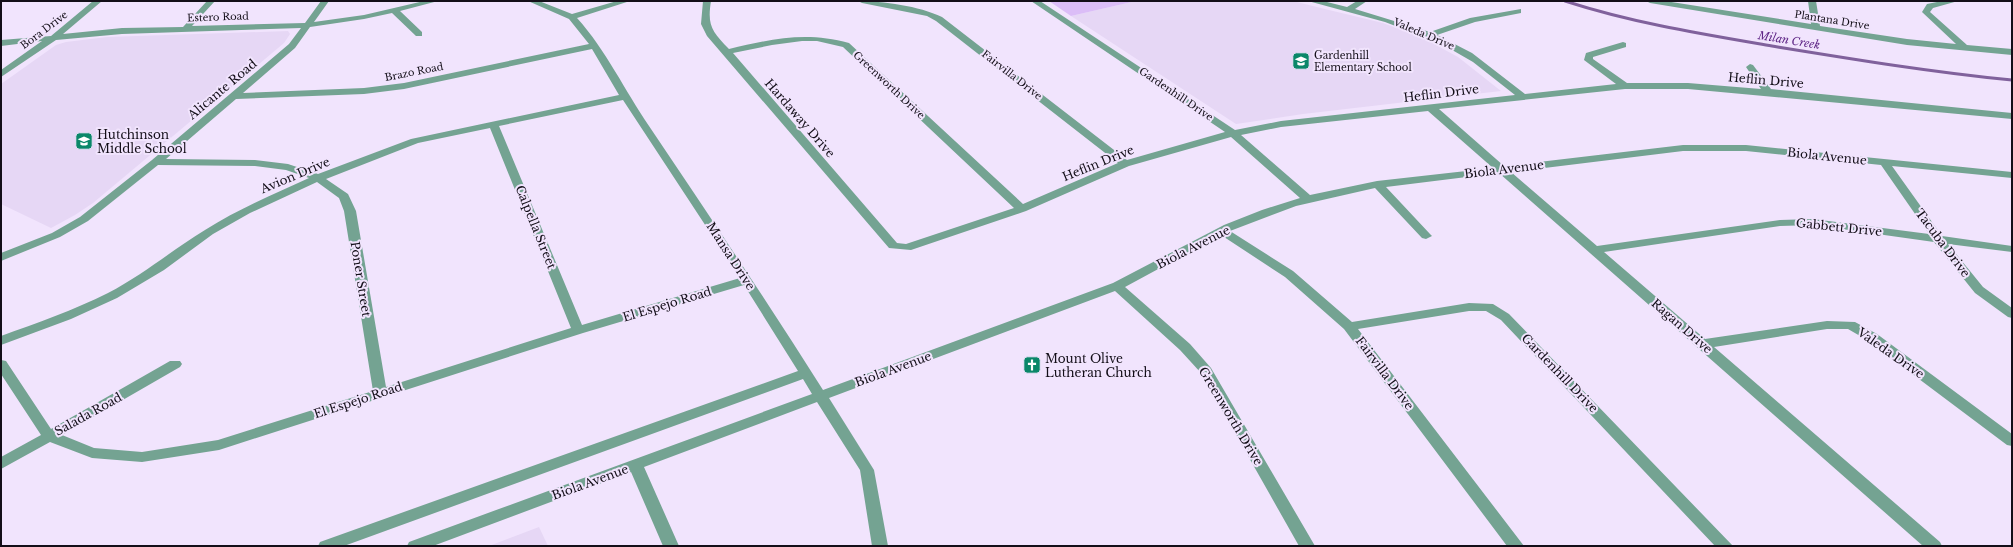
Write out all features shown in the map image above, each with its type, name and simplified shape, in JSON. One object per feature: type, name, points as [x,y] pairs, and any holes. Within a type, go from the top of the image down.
[{"type":"street","name":"Bora Drive","points":[[1,74],[53,38],[98,1]]},
{"type":"street","points":[[185,29],[211,1]]},
{"type":"street","name":"Alicante Road","points":[[1,256],[56,235],[84,219],[156,162],[292,46],[325,1]]},
{"type":"street","name":"Estero Road","points":[[1,43],[122,31],[308,25],[338,22],[434,1]]},
{"type":"street","name":"Mansa Drive","points":[[532,1],[572,17],[588,35],[625,97],[747,280],[867,470],[880,546]]},
{"type":"street","points":[[572,17],[626,1]]},
{"type":"street","name":"Hardaway Drive","points":[[707,1],[703,20],[709,33],[727,52],[893,246]]},
{"type":"street","points":[[862,1],[893,3]]},
{"type":"street","name":"Gardenhill Drive","points":[[1035,1],[1176,93],[1233,133],[1308,199]]},
{"type":"street","name":"Valeda Drive","points":[[1312,1],[1389,20],[1429,35],[1462,51],[1522,96]]},
{"type":"street","points":[[1349,9],[1363,1]]},
{"type":"street","name":"Plantana Drive","points":[[1650,1],[1690,5],[1816,28],[1907,42],[1966,49],[2012,52]]},
{"type":"street","points":[[1812,1],[1816,28]]},
{"type":"street","points":[[1954,1],[1930,6],[1926,12],[1966,49]]},
{"type":"street","name":"Fairvilla Drive","points":[[893,3],[929,14],[939,19],[1125,164]]},
{"type":"street","points":[[394,10],[419,34]]},
{"type":"street","points":[[1429,35],[1473,20],[1518,12]]},
{"type":"street","name":"Greenworth Drive","points":[[727,52],[796,38],[816,38],[846,45],[1022,209]]},
{"type":"street","points":[[1623,45],[1588,55],[1588,60],[1625,86]]},
{"type":"street","name":"Brazo Road","points":[[234,96],[364,92],[404,86],[594,46]]},
{"type":"street","points":[[1750,67],[1768,92]]},
{"type":"street","name":"Heflin Drive","points":[[893,246],[907,248],[1022,209],[1125,164],[1233,133],[1281,124],[1522,96],[1625,86],[1688,86],[1768,92],[2012,116]]},
{"type":"street","name":"Avion Drive","points":[[1,341],[68,316],[113,294],[160,267],[215,228],[246,211],[318,178],[415,141],[625,97]]},
{"type":"street","name":"Ragan Drive","points":[[1430,107],[1934,546]]},
{"type":"street","name":"Calpella Street","points":[[494,124],[578,330]]},
{"type":"street","name":"Biola Avenue","points":[[415,546],[1117,286],[1223,231],[1265,212],[1308,199],[1377,184],[1683,148],[1746,148],[2012,175]]},
{"type":"street","name":"Poner Street","points":[[156,162],[255,163],[288,167],[318,178],[344,196],[350,211],[380,393]]},
{"type":"street","name":"Tacuba Drive","points":[[1884,162],[1938,239],[1979,290],[2012,314]]},
{"type":"street","points":[[1377,184],[1426,236]]},
{"type":"street","name":"Gabbett Drive","points":[[1596,250],[1780,223],[1813,222],[2012,249]]},
{"type":"street","name":"Fairvilla Drive","points":[[1223,231],[1289,274],[1349,326],[1516,546]]},
{"type":"street","name":"El Espejo Road","points":[[49,436],[92,453],[142,457],[220,445],[578,330],[747,280]]},
{"type":"street","name":"Greenworth Drive","points":[[1117,286],[1185,347],[1206,371],[1307,546]]},
{"type":"street","name":"Gardenhill Drive","points":[[1349,326],[1469,307],[1489,307],[1505,317],[1725,546]]},
{"type":"street","name":"Valeda Drive","points":[[1703,344],[1827,325],[1850,325],[1872,337],[2012,441]]},
{"type":"street","points":[[1,364],[49,436]]},
{"type":"street","name":"Salada Road","points":[[1,464],[175,364]]},
{"type":"street","points":[[326,546],[806,373]]},
{"type":"street","points":[[636,465],[671,546]]},
{"type":"shaded area","points":[[1049,1],[1136,1],[1071,16]]},
{"type":"shaded area","name":"Gardenhill Elementary School","points":[[1136,1],[1293,1],[1383,23],[1423,38],[1458,57],[1501,91],[1303,114],[1236,124],[1071,16]]},
{"type":"shaded area","name":"Hutchinson Middle School","points":[[288,31],[290,34],[284,43],[93,203],[75,215],[51,228],[1,204],[1,84],[56,45],[66,42],[107,37]]},
{"type":"shaded area","points":[[539,527],[548,546],[489,546]]},
{"type":"waterway","name":"Milan Creek","points":[[1565,1],[1616,16],[1720,37],[1892,65],[2012,80]]},
{"type":"place","name":"Gardenhill Elementary School","points":[[1301,61]]},
{"type":"place","name":"Hutchinson Middle School","points":[[84,141]]},
{"type":"place","name":"Mount Olive Lutheran Church","points":[[1032,365]]}]
